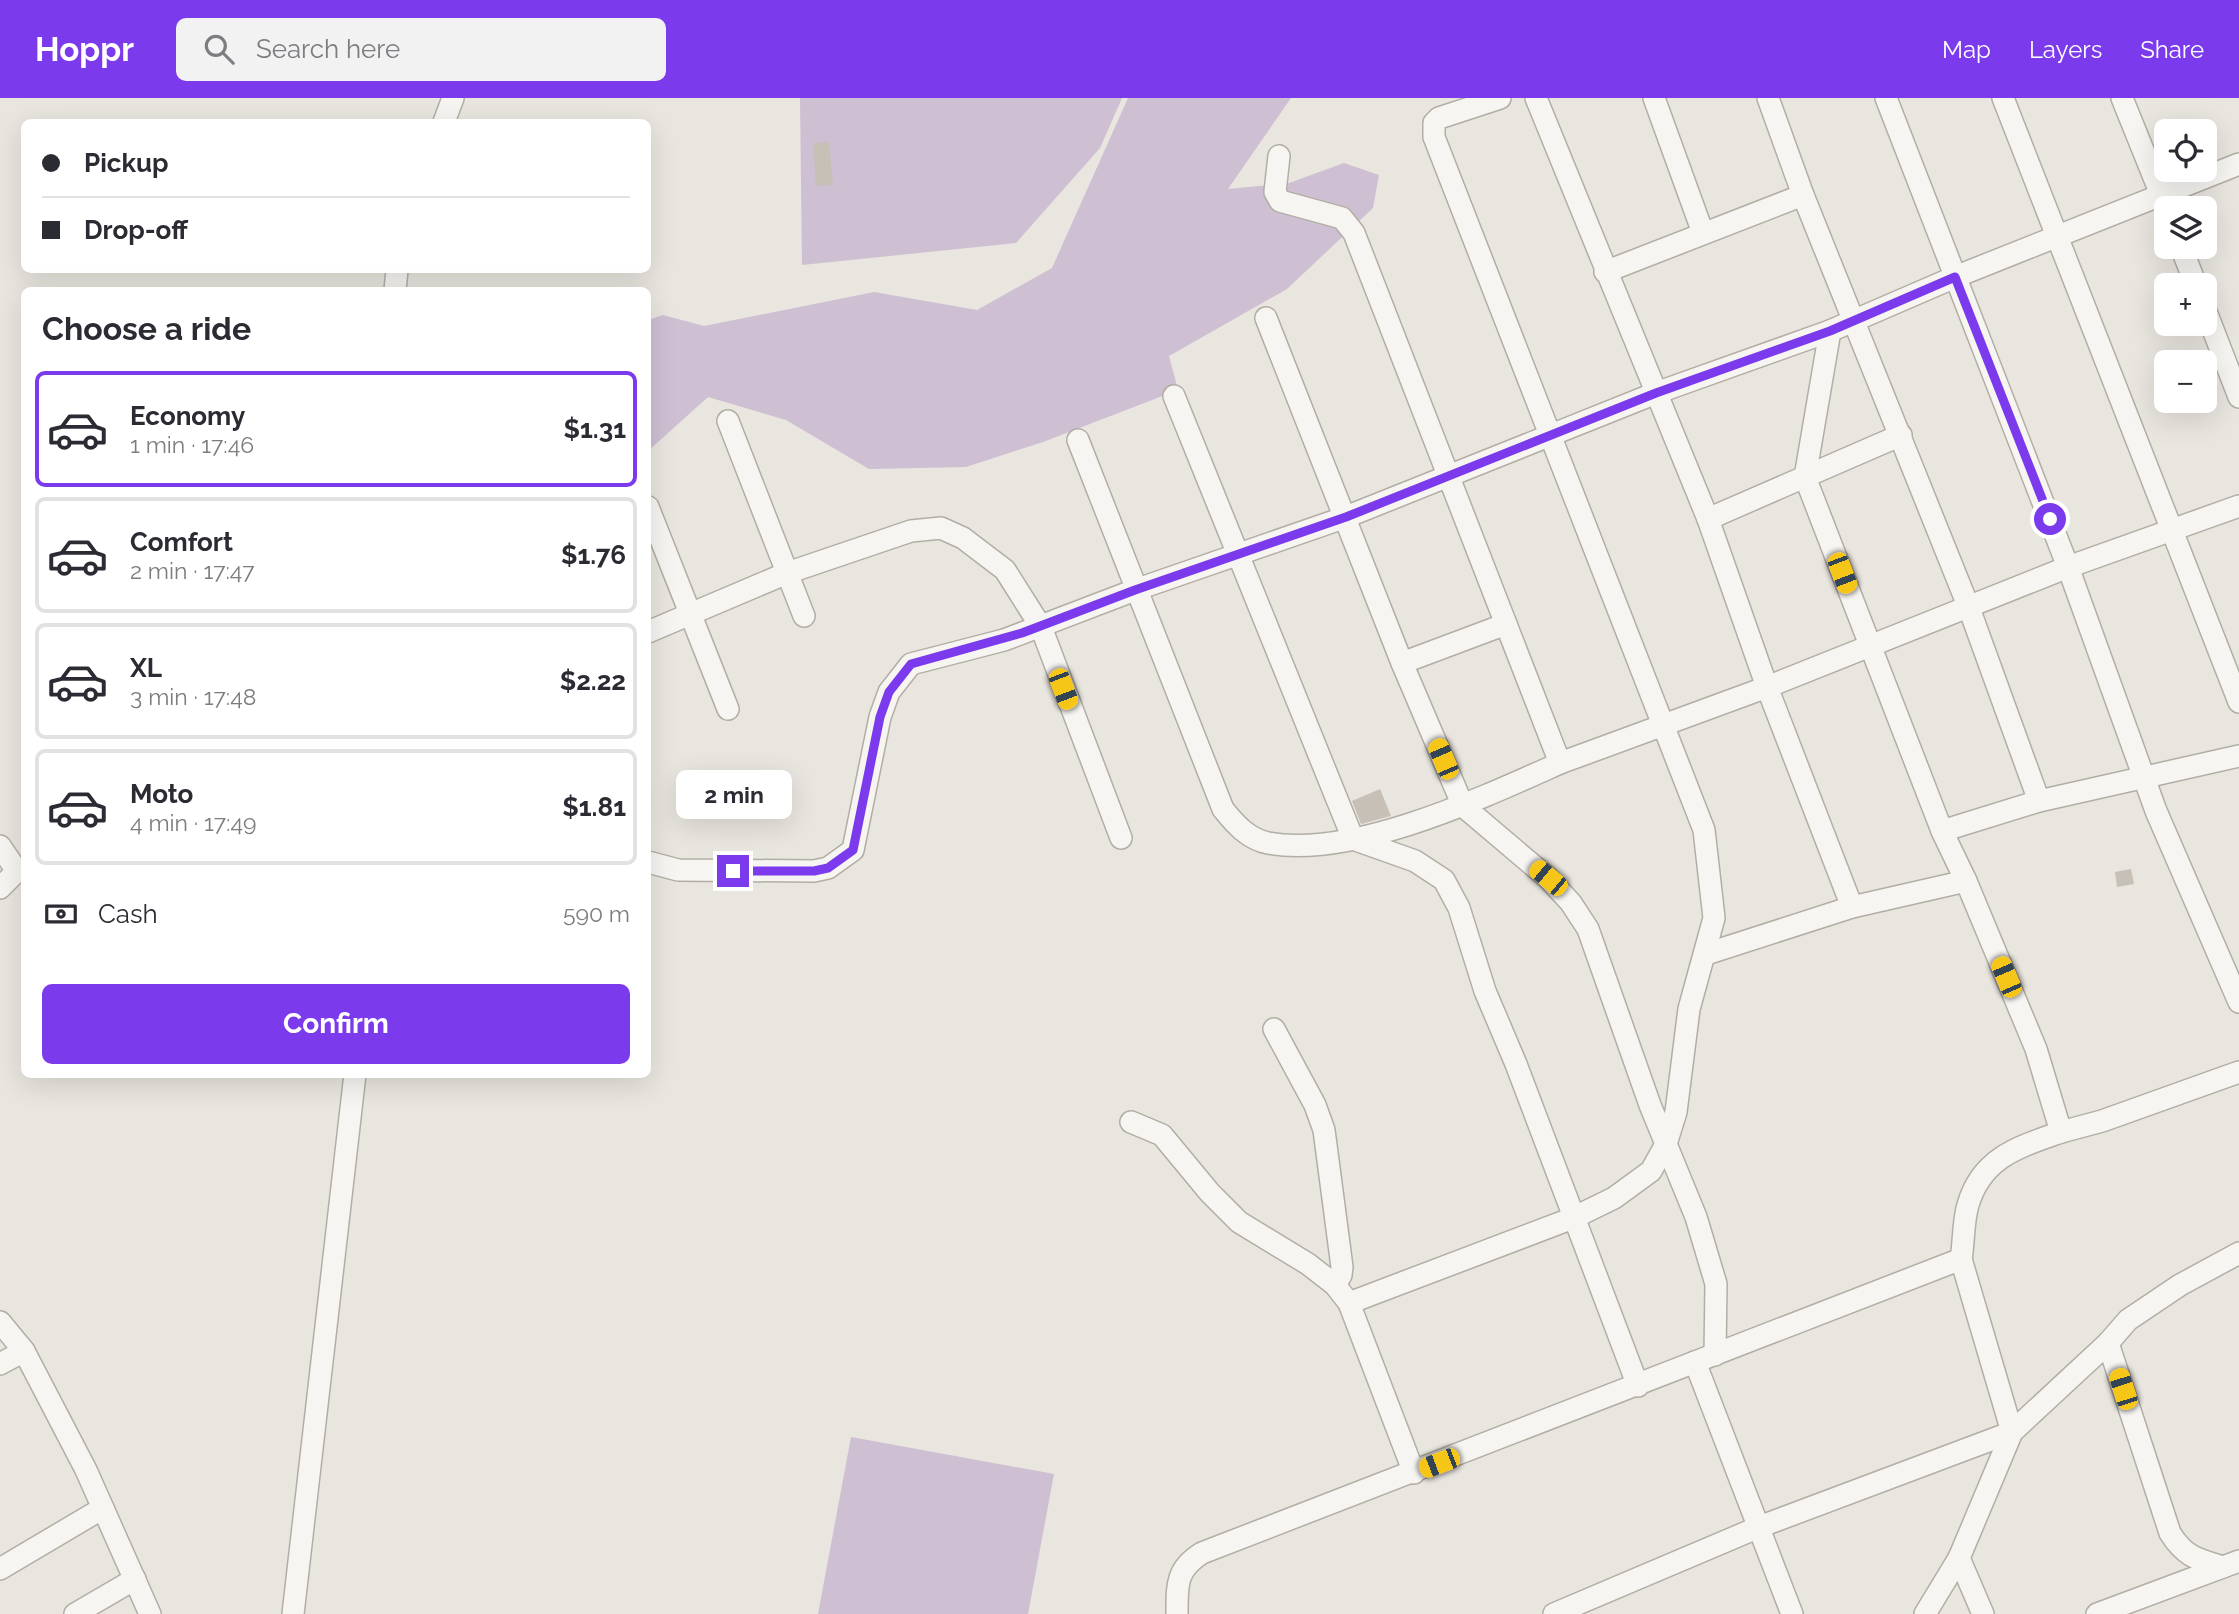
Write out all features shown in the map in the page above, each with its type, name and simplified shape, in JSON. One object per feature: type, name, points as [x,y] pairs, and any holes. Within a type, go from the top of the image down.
[{"type":"street","points":[[445,119],[453,98]]},
{"type":"street","points":[[1349,1303],[1573,1218],[1614,1198],[1651,1171],[1666,1143],[1676,1112],[1689,1009],[1714,918],[1704,830],[1433,130],[1439,118],[1500,98]]},
{"type":"street","points":[[1536,98],[1708,519],[1767,687],[1852,907]]},
{"type":"street","points":[[1654,98],[1703,233]]},
{"type":"street","points":[[1768,98],[1803,195],[1969,608],[2039,801]]},
{"type":"street","points":[[1886,98],[2068,567],[2142,776],[2173,855],[2199,906],[2239,1002]]},
{"type":"street","points":[[2003,98],[2239,702]]},
{"type":"street","points":[[2122,98],[2162,196]]},
{"type":"street","points":[[1279,156],[1275,192],[1280,201],[1342,218],[1354,233],[1560,762]]},
{"type":"street","points":[[2176,196],[2239,164]]},
{"type":"street","points":[[1605,272],[1803,195]]},
{"type":"street","points":[[651,863],[678,870],[814,871],[828,868],[853,850],[880,717],[889,692],[904,670],[917,662],[954,654],[1041,627],[1135,590],[1346,517],[1656,393],[1830,331],[2056,237],[2154,205]]},
{"type":"street","points":[[1266,318],[1402,663],[1463,806],[1548,878],[1571,903],[1588,929],[1650,1105],[1696,1217],[1716,1284],[1705,1358],[1759,1527],[1792,1614]]},
{"type":"street","points":[[1830,331],[1805,477],[1942,831],[1966,881],[2036,1049],[2061,1132]]},
{"type":"street","points":[[2215,336],[2239,397]]},
{"type":"street","points":[[1174,396],[1353,839],[1415,861],[1444,880],[1460,908],[1485,991],[1516,1064],[1638,1386]]},
{"type":"street","points":[[728,421],[804,616]]},
{"type":"street","points":[[1708,519],[1901,435]]},
{"type":"street","points":[[1079,440],[1135,590],[1223,809],[1239,829],[1266,843],[1308,846],[1353,839],[1463,806],[1560,762],[1767,687],[2171,528],[2239,506]]},
{"type":"street","points":[[651,515],[688,614],[728,709]]},
{"type":"street","points":[[651,631],[787,573],[911,531],[941,528],[963,538],[1005,570],[1041,627],[1121,838]]},
{"type":"street","points":[[1402,663],[1506,624]]},
{"type":"street","points":[[1942,831],[2039,801],[2239,756]]},
{"type":"street","points":[[0,846],[21,868],[0,888]]},
{"type":"street","points":[[1706,954],[1852,907],[1966,881]]},
{"type":"street","points":[[1274,1029],[1315,1105],[1324,1130],[1342,1266],[1341,1275],[1335,1285]]},
{"type":"street","points":[[1925,1614],[1959,1558],[2012,1432],[1961,1259],[1967,1206],[1980,1178],[2007,1151],[2102,1121],[2239,1072]]},
{"type":"street","points":[[293,1614],[355,1078]]},
{"type":"street","points":[[1132,1122],[1162,1135],[1210,1193],[1239,1222],[1308,1264],[1335,1285],[1349,1303],[1414,1473]]},
{"type":"street","points":[[1554,1614],[1759,1527],[2012,1432],[2138,1313],[2204,1271],[2239,1253]]},
{"type":"street","points":[[1177,1614],[1177,1587],[1187,1562],[1202,1553],[1961,1259]]},
{"type":"street","points":[[0,1322],[24,1351],[103,1507],[150,1614]]},
{"type":"street","points":[[2108,1343],[2170,1533],[2180,1548],[2195,1558],[2231,1564]]},
{"type":"street","points":[[0,1364],[24,1351]]},
{"type":"street","points":[[0,1569],[103,1507]]},
{"type":"street","points":[[1959,1558],[1983,1614]]},
{"type":"street","points":[[2097,1614],[2231,1564]]},
{"type":"street","points":[[75,1614],[135,1579]]},
{"type":"shaded area","points":[[800,98],[1122,98],[1100,148],[1016,243],[802,265]]},
{"type":"shaded area","points":[[1128,98],[1291,98],[1228,189],[1289,183],[1344,163],[1379,175],[1373,208],[1287,289],[1169,356],[1178,390],[1043,442],[966,467],[869,469],[786,420],[708,397],[651,448],[651,319],[663,315],[704,326],[874,292],[977,310],[1052,268]]},
{"type":"shaded area","points":[[851,1437],[1054,1474],[1028,1614],[818,1614]]},
{"type":"building","points":[[829,142],[833,185],[816,186],[813,143]]},
{"type":"building","points":[[1380,789],[1391,816],[1361,824],[1352,801]]},
{"type":"building","points":[[2131,869],[2134,884],[2117,887],[2115,872]]},
{"type":"route","points":[[733,871],[814,871],[841,861],[853,850],[880,717],[889,692],[911,664],[1041,627],[1135,590],[1346,517],[1656,393],[1830,331],[1955,277],[2050,519]]}]
